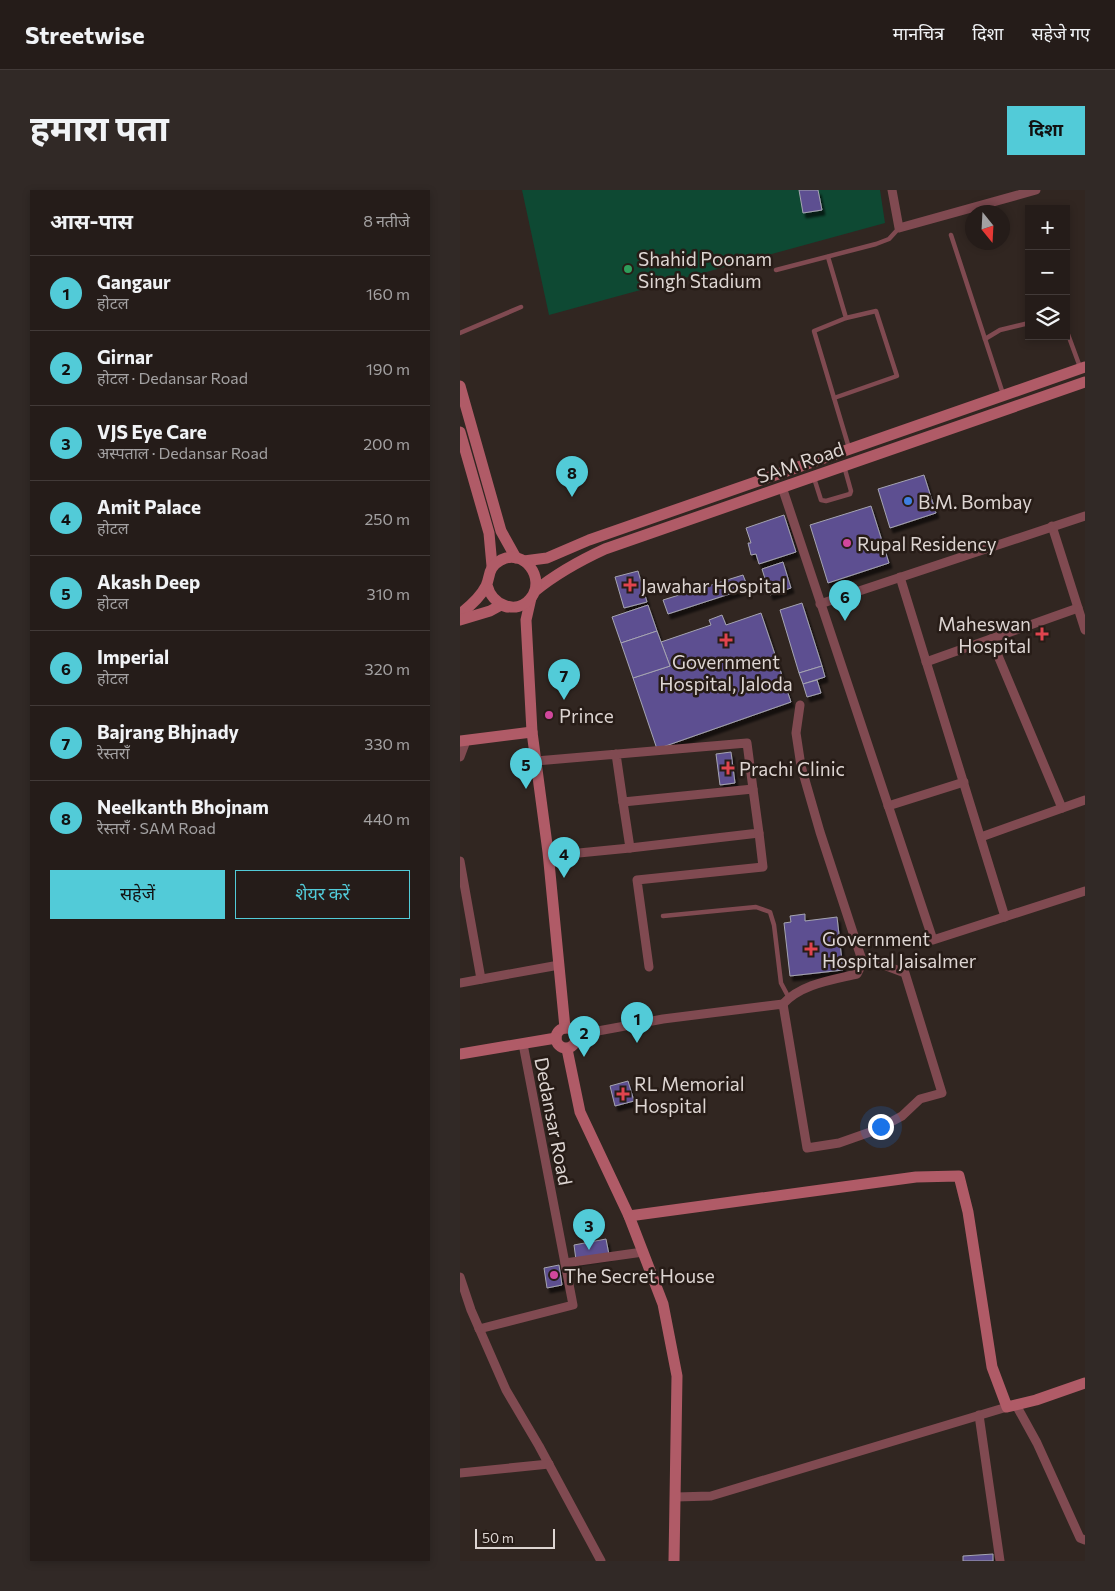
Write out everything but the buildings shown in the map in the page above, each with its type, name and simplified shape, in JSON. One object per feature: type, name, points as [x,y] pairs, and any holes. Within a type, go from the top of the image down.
[{"type":"main road","points":[[492,566],[502,560],[547,558],[590,540],[1083,368]]},
{"type":"main road","name":"SAM Road","points":[[533,595],[555,575],[605,548],[1085,382]]},
{"type":"main road","points":[[460,386],[501,530],[520,560],[534,571],[536,578],[526,620],[532,732],[548,856],[565,1028]]},
{"type":"main road","points":[[460,432],[488,533],[492,566],[488,576],[487,585],[489,593],[501,605],[517,610],[526,620]]},
{"type":"main road","points":[[460,614],[487,585]]},
{"type":"main road","points":[[460,620],[490,611],[501,605],[517,606],[533,595]]},
{"type":"main road","points":[[463,741],[532,732]]},
{"type":"main road","points":[[565,1028],[570,1029],[576,1035],[575,1044],[567,1049],[560,1047],[556,1038],[558,1031],[565,1028]]},
{"type":"main road","points":[[460,1054],[556,1038]]},
{"type":"main road","points":[[567,1049],[580,1112],[629,1216],[662,1304],[677,1376],[674,1561]]},
{"type":"main road","points":[[629,1216],[916,1177],[959,1176],[968,1212],[992,1367],[1011,1406],[1085,1384]]},
{"type":"street","points":[[892,190],[899,228],[1036,190]]},
{"type":"street","points":[[782,487],[933,940],[1085,891]]},
{"type":"street","points":[[820,604],[1085,516]]},
{"type":"street","points":[[1052,526],[1085,630]]},
{"type":"street","points":[[900,577],[1005,917]]},
{"type":"street","points":[[926,662],[1078,608]]},
{"type":"street","points":[[991,639],[1062,808]]},
{"type":"street","points":[[576,1035],[663,1018],[786,1001],[814,984],[857,974],[862,960],[820,832],[801,766],[796,733],[800,705]]},
{"type":"street","points":[[460,758],[463,741]]},
{"type":"street","points":[[536,761],[747,743],[763,867],[637,880],[650,967]]},
{"type":"street","points":[[616,754],[630,848]]},
{"type":"street","points":[[888,806],[964,782]]},
{"type":"street","points":[[623,802],[753,788]]},
{"type":"street","points":[[981,837],[1085,800]]},
{"type":"street","points":[[548,856],[759,833]]},
{"type":"street","points":[[460,861],[481,979]]},
{"type":"street","points":[[786,1001],[807,1148],[839,1143],[876,1130],[902,1116],[920,1099],[942,1092],[905,973],[881,964],[861,963]]},
{"type":"street","points":[[460,983],[559,965]]},
{"type":"street","name":"Dedansar Road","points":[[479,1329],[573,1305],[523,1044]]},
{"type":"street","points":[[565,1263],[643,1252]]},
{"type":"street","points":[[460,1277],[471,1310],[506,1390],[601,1561]]},
{"type":"street","points":[[676,1497],[711,1496],[1011,1406],[1037,1444],[1080,1538],[1085,1540]]},
{"type":"street","points":[[979,1416],[1000,1561]]},
{"type":"street","points":[[460,1473],[548,1464]]},
{"type":"lane","points":[[776,270],[876,244],[888,239],[899,228]]},
{"type":"lane","points":[[951,235],[1004,395]]},
{"type":"lane","points":[[828,257],[846,318]]},
{"type":"lane","points":[[460,333],[521,307]]},
{"type":"lane","points":[[834,398],[897,376],[876,310],[846,318],[814,331],[834,398],[850,449]]},
{"type":"lane","points":[[986,339],[1000,330],[1025,324]]},
{"type":"lane","points":[[1070,338],[1083,368]]},
{"type":"lane","points":[[813,476],[822,500],[826,501],[850,494],[851,491],[843,466]]},
{"type":"lane","points":[[663,916],[756,907],[770,912],[774,926],[781,983],[786,1001]]},
{"type":"green space","name":"Shahid Poonam Singh Stadium","points":[[522,190],[880,190],[885,223],[549,315]]},
{"type":"place","name":"Shahid Poonam Singh Stadium","points":[[628,269]]},
{"type":"place","name":"Neelkanth Bhojnam","points":[[572,497]]},
{"type":"place","name":"B.M. Bombay","points":[[908,501]]},
{"type":"place","name":"Rupal Residency","points":[[847,543]]},
{"type":"place","name":"Jawahar Hospital","points":[[630,585]]},
{"type":"place","name":"Imperial","points":[[845,621]]},
{"type":"place","name":"Maheswan Hospital","points":[[1042,634]]},
{"type":"place","name":"Government Hospital, Jaloda","points":[[726,640]]},
{"type":"place","name":"Bajrang Bhjnady","points":[[564,700]]},
{"type":"place","name":"Prince","points":[[549,715]]},
{"type":"place","name":"Prachi Clinic","points":[[728,768]]},
{"type":"place","name":"Akash Deep","points":[[526,789]]},
{"type":"place","name":"Amit Palace","points":[[564,878]]},
{"type":"place","name":"Government Hospital Jaisalmer","points":[[811,949]]},
{"type":"place","name":"Gangaur","points":[[637,1043]]},
{"type":"place","name":"Girnar","points":[[584,1057]]},
{"type":"place","name":"RL Memorial Hospital","points":[[623,1094]]},
{"type":"place","name":"VJS Eye Care","points":[[589,1250]]},
{"type":"place","name":"The Secret House","points":[[554,1275]]}]
